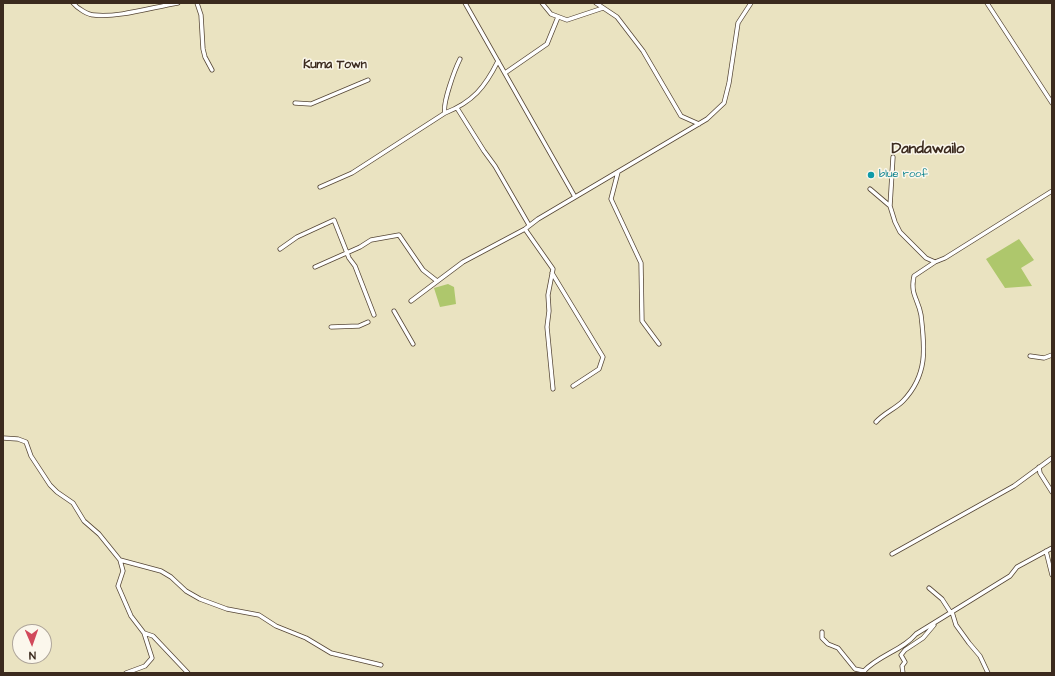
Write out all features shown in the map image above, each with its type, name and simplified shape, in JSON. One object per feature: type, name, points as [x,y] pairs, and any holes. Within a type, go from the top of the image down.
[{"type":"street","points":[[73,3],[75,6],[92,15],[110,16],[178,3]]},
{"type":"street","points":[[197,3],[201,16],[203,49],[205,57],[212,70]]},
{"type":"street","points":[[465,3],[575,197]]},
{"type":"street","points":[[542,3],[551,14],[567,20],[603,8]]},
{"type":"street","points":[[596,3],[617,17],[643,51],[681,116],[699,124]]},
{"type":"street","points":[[411,301],[463,262],[525,229],[529,225],[575,197],[707,119],[724,103],[729,83],[738,23],[751,3]]},
{"type":"street","points":[[987,3],[1052,103]]},
{"type":"street","points":[[505,73],[547,44],[558,17]]},
{"type":"street","points":[[445,113],[445,102],[460,59]]},
{"type":"street","points":[[320,187],[352,173],[445,113],[457,108],[474,97],[490,76],[498,61]]},
{"type":"street","points":[[295,103],[311,104],[368,80]]},
{"type":"street","points":[[457,108],[495,166],[529,225]]},
{"type":"street","points":[[893,157],[890,206],[895,222],[900,232],[926,258],[935,262]]},
{"type":"street","points":[[618,172],[611,199],[641,263],[642,320],[659,344]]},
{"type":"street","points":[[870,189],[890,206]]},
{"type":"street","points":[[876,422],[901,402],[913,389],[923,364],[924,338],[920,307],[912,287],[914,276],[1052,191]]},
{"type":"street","points":[[280,249],[297,237],[334,220],[347,254],[355,266],[374,314]]},
{"type":"street","points":[[525,229],[553,269],[548,295],[549,311],[547,327],[553,389]]},
{"type":"street","points":[[315,267],[347,254],[371,240],[399,235],[423,270],[437,281]]},
{"type":"street","points":[[552,273],[603,357],[598,369],[573,386]]},
{"type":"street","points":[[394,311],[413,344]]},
{"type":"street","points":[[331,327],[359,326],[368,322]]},
{"type":"street","points":[[1030,356],[1044,358],[1052,355]]},
{"type":"street","points":[[3,438],[18,439],[26,442],[31,456],[50,485],[57,492],[74,503],[84,521],[99,534],[120,560],[123,571],[118,586],[131,616],[144,633],[152,658],[145,666],[126,673]]},
{"type":"street","points":[[892,554],[1014,486],[1052,458]]},
{"type":"street","points":[[1039,467],[1040,473],[1052,492]]},
{"type":"street","points":[[822,632],[822,638],[828,644],[838,648],[855,669],[865,672],[870,664],[911,640],[916,634],[1010,576],[1016,567],[1052,548]]},
{"type":"street","points":[[1046,551],[1052,574]]},
{"type":"street","points":[[120,560],[161,571],[171,577],[186,591],[200,599],[228,609],[259,615],[276,626],[306,638],[331,653],[381,665]]},
{"type":"street","points":[[929,588],[942,599],[952,613],[956,624],[980,656],[988,673]]},
{"type":"street","points":[[903,673],[902,666],[905,662],[901,655],[905,650],[923,638],[936,622]]},
{"type":"street","points":[[144,633],[153,636],[188,673]]},
{"type":"green space","points":[[1019,239],[1034,260],[1021,268],[1032,286],[1005,288],[986,259]]},
{"type":"green space","points":[[448,284],[454,287],[456,304],[440,307],[434,288]]},
{"type":"place","name":"blue roof","points":[[871,175]]},
{"type":"district","name":"Kuma Town","points":[[335,65]]},
{"type":"district","name":"Dandawailo","points":[[928,150]]}]
